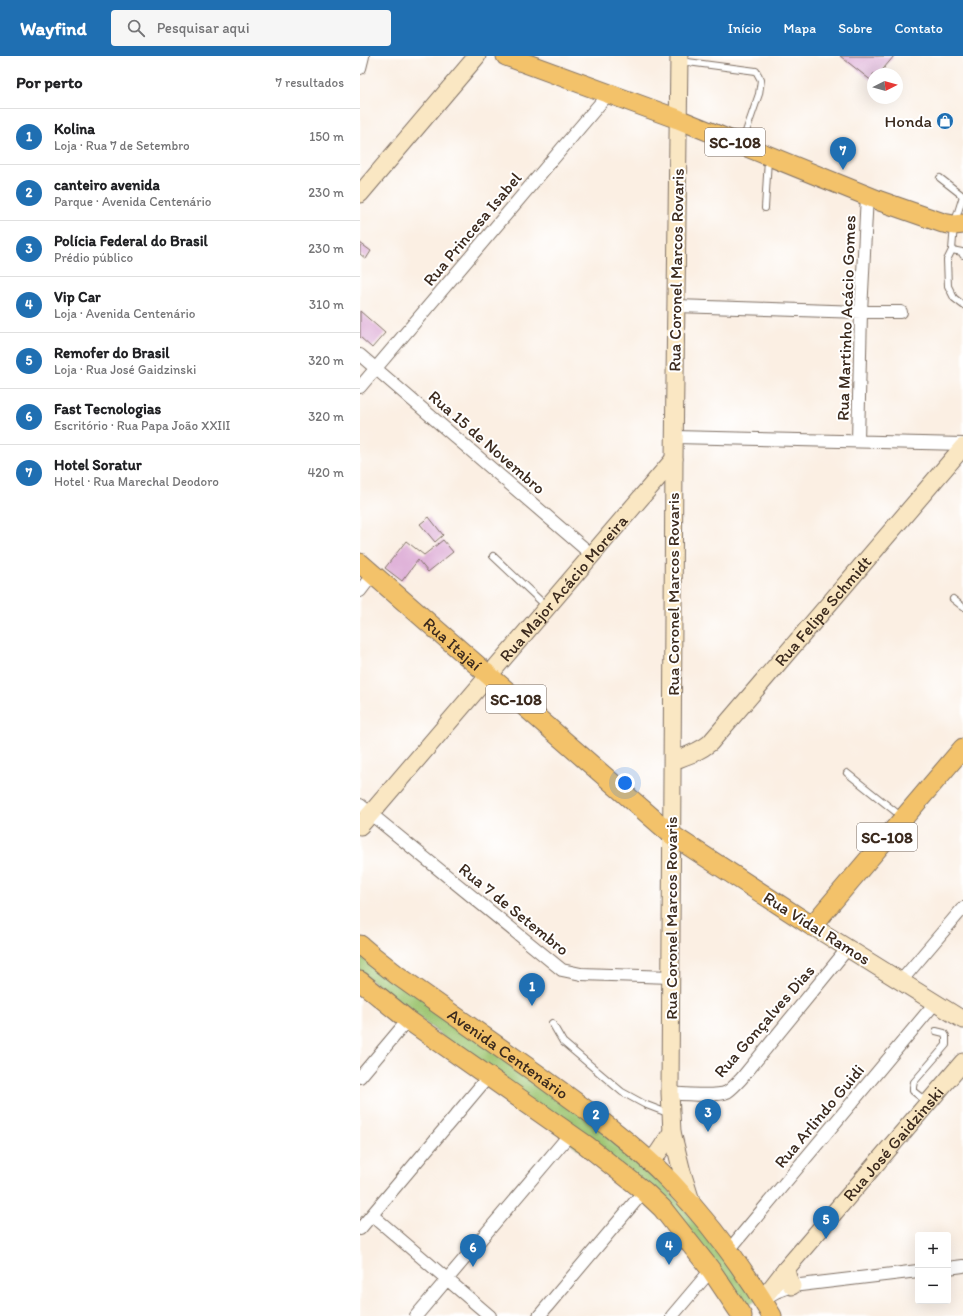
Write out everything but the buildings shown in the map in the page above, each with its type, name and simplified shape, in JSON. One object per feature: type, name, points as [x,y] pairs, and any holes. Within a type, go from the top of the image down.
[{"type":"main road","name":"SC-108","points":[[506,56],[678,118],[867,195],[943,223],[959,225]]},
{"type":"main road","name":"Rua Itajaí","points":[[366,569],[672,835]]},
{"type":"main road","name":"SC-108","points":[[812,926],[903,818],[961,753]]},
{"type":"main road","name":"Rua Vidal Ramos","points":[[672,835],[812,926]]},
{"type":"main road","name":"Avenida Centenário","points":[[360,945],[397,975],[617,1133],[669,1180],[692,1204],[729,1250],[772,1316]]},
{"type":"main road","name":"Avenida Centenário","points":[[360,981],[408,1020],[570,1134],[644,1191],[662,1208],[711,1270],[742,1316]]},
{"type":"main road","points":[[748,1316],[762,1300]]},
{"type":"street","points":[[360,68],[363,56]]},
{"type":"street","points":[[360,194],[477,56]]},
{"type":"street","name":"Rua Coronel Marcos Rovaris","points":[[679,58],[674,460],[670,1093],[672,1132],[692,1204]]},
{"type":"street","name":"Rua Princesa Isabel","points":[[360,387],[609,93]]},
{"type":"street","name":"Rua Martinho Acácio Gomes","points":[[858,441],[861,312],[867,195]]},
{"type":"street","points":[[676,306],[901,312]]},
{"type":"street","name":"Rua 15 de Novembro","points":[[360,355],[592,555]]},
{"type":"street","points":[[675,437],[963,444]]},
{"type":"street","name":"Rua Felipe Schmidt","points":[[673,761],[695,752],[710,743],[963,447]]},
{"type":"street","name":"Rua Major Acácio Moreira","points":[[364,815],[489,676],[674,460]]},
{"type":"street","points":[[360,591],[366,569]]},
{"type":"street","name":"Rua 7 de Setembro","points":[[364,815],[562,970],[581,974],[671,978]]},
{"type":"street","points":[[901,981],[963,908]]},
{"type":"street","name":"Rua Vidal Ramos","points":[[812,926],[901,981],[935,1004],[963,1020]]},
{"type":"street","name":"Rua Gonçalves Dias","points":[[670,1093],[712,1094],[727,1092],[741,1079],[848,948]]},
{"type":"street","name":"Rua Arlindo Guidi","points":[[729,1250],[935,1004]]},
{"type":"street","points":[[360,1077],[408,1020]]},
{"type":"street","name":"Rua José Gaidzinski","points":[[762,1300],[786,1269],[963,1062]]},
{"type":"street","points":[[360,1229],[488,1077]]},
{"type":"street","points":[[649,1162],[658,1153],[672,1132]]},
{"type":"street","points":[[416,1316],[570,1134]]},
{"type":"street","points":[[539,1316],[644,1191]]},
{"type":"street","points":[[372,1215],[490,1316]]},
{"type":"street","points":[[951,1268],[963,1266]]},
{"type":"street","points":[[786,1269],[792,1286]]},
{"type":"street","points":[[672,1316],[711,1270]]},
{"type":"street","points":[[762,1300],[776,1292],[792,1286],[915,1271]]},
{"type":"lane","points":[[679,58],[756,71],[761,80],[759,94],[742,144]]},
{"type":"lane","points":[[766,208],[768,155]]},
{"type":"lane","points":[[940,178],[963,196],[959,225],[952,250],[947,260],[948,286],[954,298],[963,305]]},
{"type":"lane","points":[[952,250],[962,252],[963,255]]},
{"type":"lane","points":[[493,556],[548,607]]},
{"type":"lane","points":[[953,599],[963,607]]},
{"type":"lane","points":[[847,773],[903,818]]},
{"type":"lane","points":[[552,1023],[563,1042],[622,1092],[644,1104],[671,1115]]},
{"type":"lane","points":[[928,1103],[913,1091],[913,1087],[914,1082],[946,1045],[946,1036],[944,1033],[936,1031]]},
{"type":"green space","points":[[360,950],[649,1166],[758,1299],[743,1309],[704,1253],[436,1031],[360,972]]},
{"type":"place","name":"Honda","points":[[945,121]]},
{"type":"place","name":"Hotel Soratur","points":[[843,170]]},
{"type":"place","name":"Kolina","points":[[532,1006]]},
{"type":"place","name":"Polícia Federal do Brasil","points":[[708,1132]]},
{"type":"place","name":"canteiro avenida","points":[[596,1134]]},
{"type":"place","name":"Remofer do Brasil","points":[[826,1239]]},
{"type":"place","name":"Vip Car","points":[[669,1265]]},
{"type":"place","name":"Fast Tecnologias","points":[[473,1267]]}]
